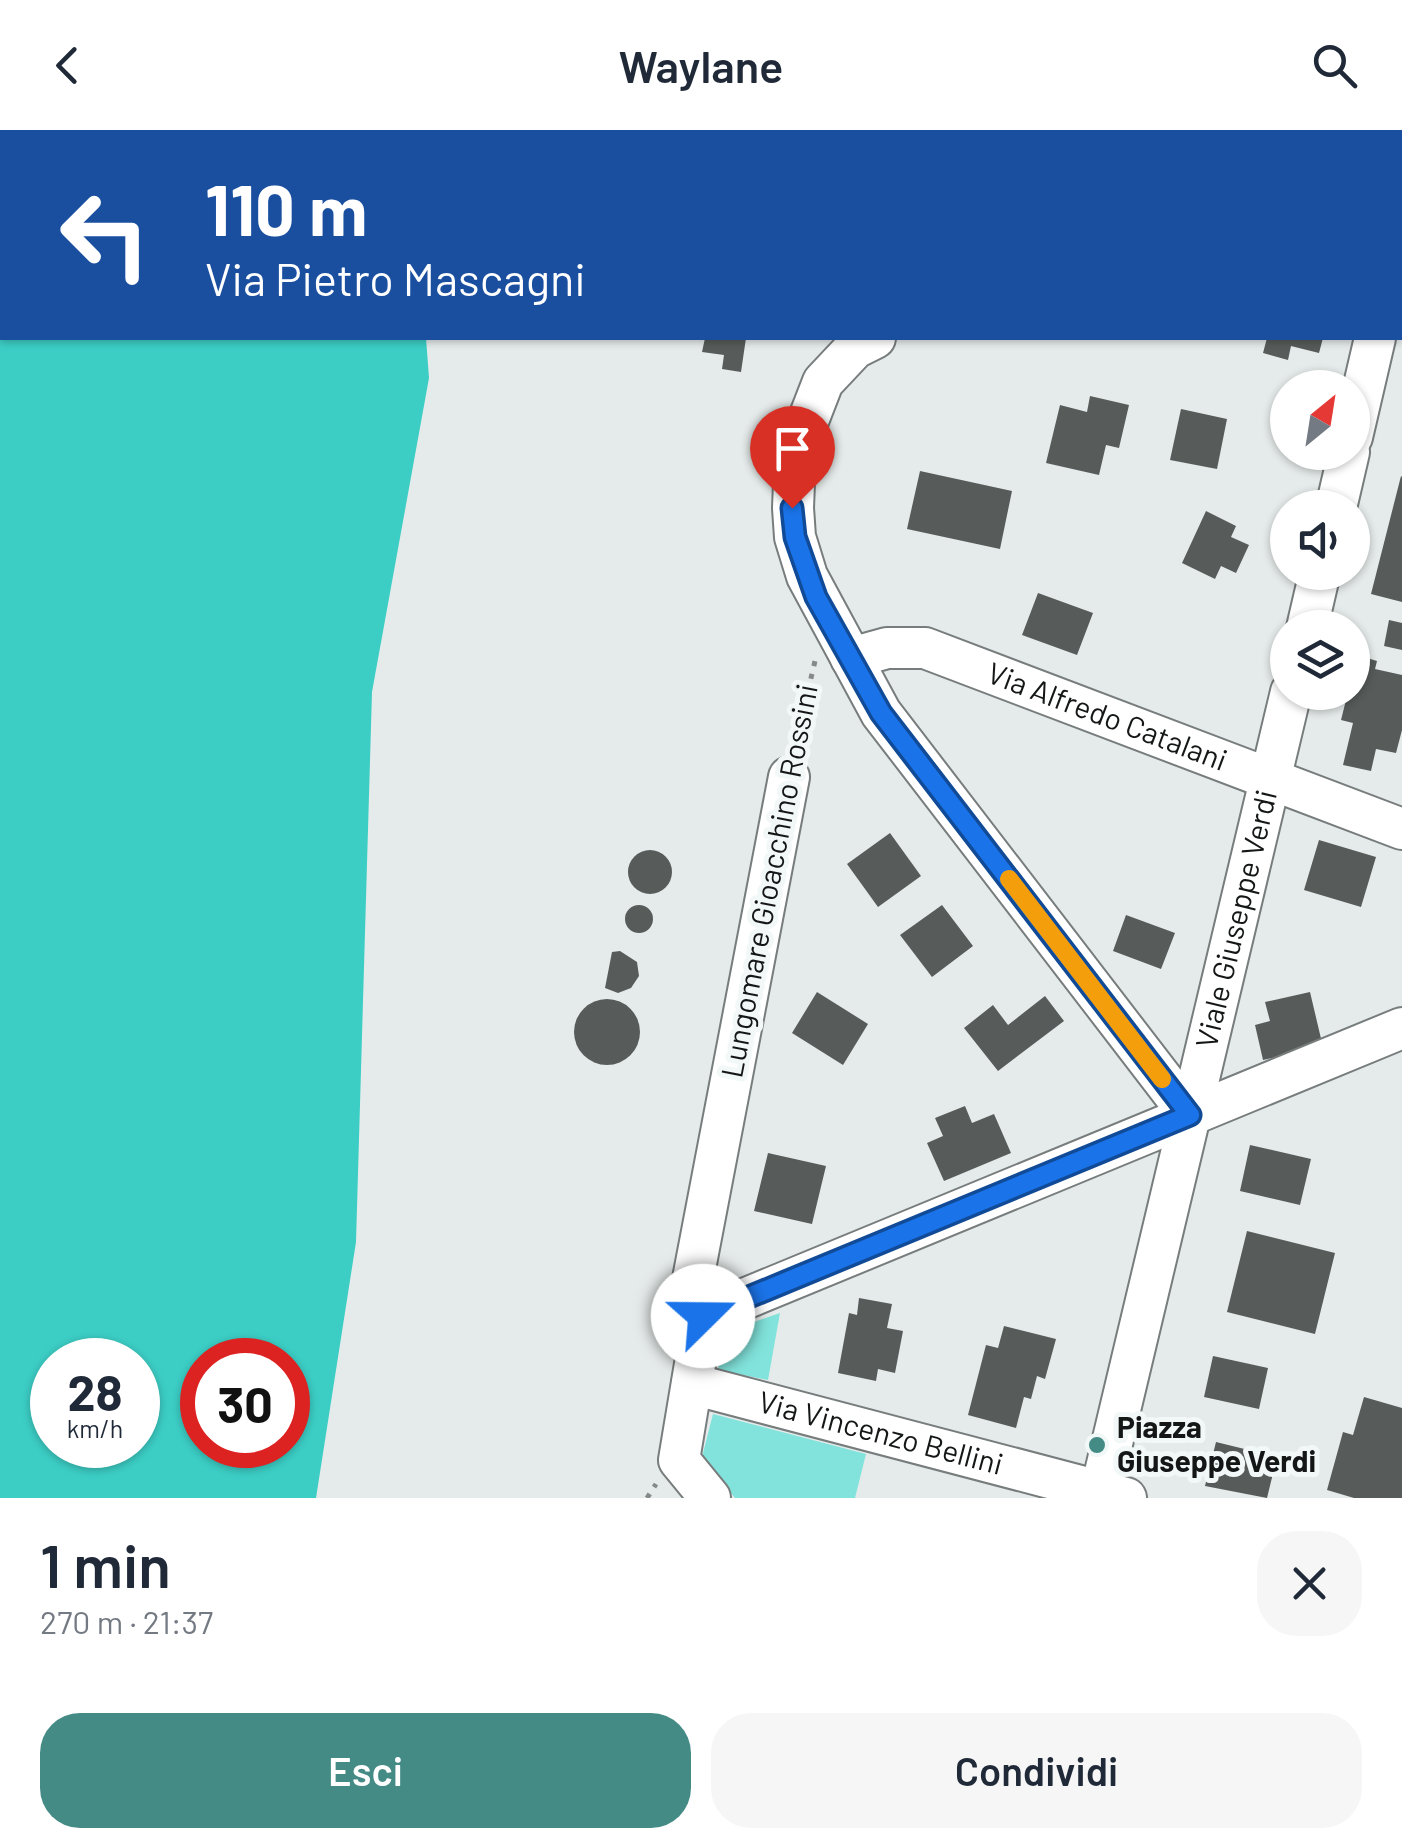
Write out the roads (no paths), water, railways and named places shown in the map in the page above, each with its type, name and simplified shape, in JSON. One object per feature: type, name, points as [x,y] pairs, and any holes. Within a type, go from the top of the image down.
[{"type":"street","points":[[1368,370],[1375,340]]},
{"type":"street","points":[[865,343],[822,382],[812,406],[794,482],[795,537],[807,576],[881,713],[1190,1115]]},
{"type":"street","name":"Via Alfredo Catalani","points":[[851,658],[886,648],[926,648],[1402,829]]},
{"type":"street","name":"Viale Giuseppe Verdi","points":[[1109,1496],[1190,1115],[1288,710]]},
{"type":"street","name":"Lungomare Gioacchino Rossini","points":[[710,1498],[679,1460],[703,1316],[692,1279],[789,777]]},
{"type":"street","points":[[703,1316],[1402,1028]]},
{"type":"street","name":"Via Vincenzo Bellini","points":[[692,1384],[1109,1496]]},
{"type":"place","name":"Piazza Giuseppe Verdi","points":[[1097,1445]]}]
